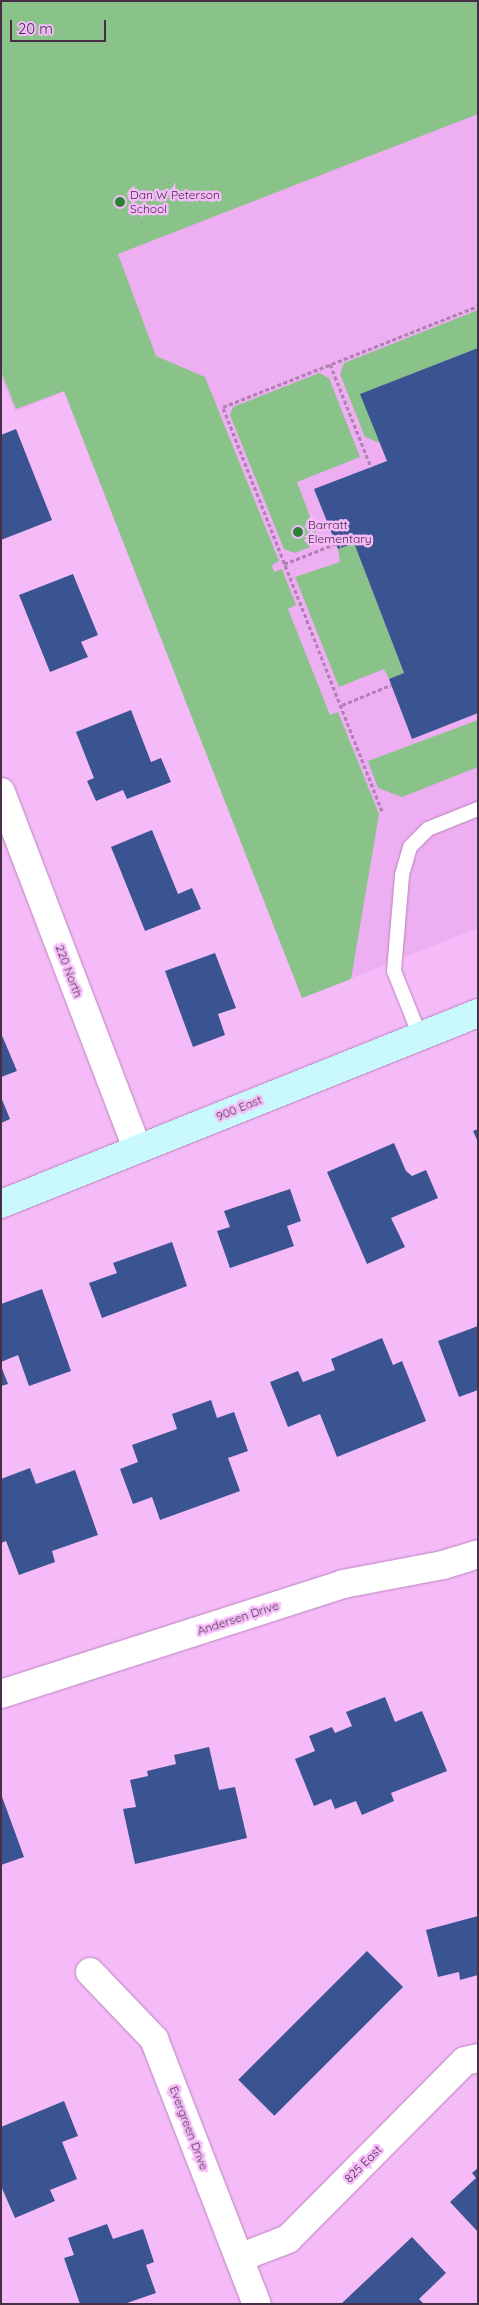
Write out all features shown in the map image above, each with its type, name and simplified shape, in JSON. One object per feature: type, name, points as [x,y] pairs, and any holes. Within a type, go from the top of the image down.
[{"type":"street","name":"220 North","points":[[1,792],[137,1149]]},
{"type":"street","name":"900 East","points":[[1,1204],[478,1013]]},
{"type":"street","name":"Andersen Drive","points":[[1,1694],[343,1584],[476,1560]]},
{"type":"street","name":"Evergreen Drive","points":[[90,1972],[154,2039],[257,2304]]},
{"type":"street","name":"825 East","points":[[239,2258],[288,2239],[465,2061],[478,2058]]},
{"type":"lane","points":[[420,1036],[394,971],[402,875],[410,847],[428,829],[478,809]]},
{"type":"path","points":[[382,811],[342,705],[284,564],[223,407],[478,306]]},
{"type":"path","points":[[330,364],[371,467]]},
{"type":"path","points":[[284,564],[335,544]]},
{"type":"path","points":[[342,705],[391,685]]},
{"type":"shaded area","name":"Barratt Elementary","points":[[1,1],[478,1],[478,928],[302,998],[64,392],[15,412],[1,378]]},
{"type":"green space","points":[[1,1],[478,1],[478,114],[118,254],[156,356],[205,377],[279,561],[272,565],[274,572],[282,569],[296,605],[288,609],[330,715],[338,712],[379,814],[351,979],[302,998],[64,391],[16,409],[1,371]]},
{"type":"green space","points":[[478,310],[478,348],[361,394],[380,443],[365,437],[340,374],[344,363]]},
{"type":"green space","points":[[319,373],[329,378],[360,457],[297,482],[320,543],[295,553],[284,549],[230,415],[233,407]]},
{"type":"green space","points":[[354,543],[404,673],[389,679],[384,669],[339,687],[295,577],[340,562],[338,549]]},
{"type":"green space","points":[[478,720],[478,767],[402,797],[378,788],[368,761]]},
{"type":"building","points":[[478,348],[478,713],[412,739],[389,679],[404,673],[354,543],[338,549],[314,489],[387,461],[360,394]]},
{"type":"building","points":[[16,429],[52,520],[1,540],[1,435]]},
{"type":"building","points":[[73,574],[98,635],[81,642],[88,657],[50,672],[19,595]]},
{"type":"building","points":[[131,710],[151,762],[161,758],[171,782],[127,799],[123,790],[96,801],[87,781],[94,778],[76,732]]},
{"type":"building","points":[[152,830],[178,894],[192,888],[201,909],[145,931],[111,847]]},
{"type":"building","points":[[215,953],[236,1008],[218,1014],[225,1035],[193,1047],[165,971]]},
{"type":"building","points":[[1,1033],[17,1071],[1,1077]]},
{"type":"building","points":[[1,1097],[10,1119],[1,1123]]},
{"type":"building","points":[[478,1129],[478,1142],[473,1131]]},
{"type":"building","points":[[394,1143],[406,1171],[412,1176],[426,1170],[438,1198],[391,1218],[405,1247],[367,1264],[327,1172]]},
{"type":"building","points":[[290,1189],[301,1221],[287,1226],[294,1246],[230,1268],[217,1231],[230,1227],[224,1211]]},
{"type":"building","points":[[172,1242],[187,1286],[102,1318],[89,1283],[117,1273],[113,1263]]},
{"type":"building","points":[[42,1289],[71,1371],[29,1386],[18,1355],[1,1362],[1,1304]]},
{"type":"building","points":[[478,1326],[478,1390],[459,1397],[438,1341]]},
{"type":"building","points":[[382,1338],[393,1365],[402,1361],[426,1421],[337,1457],[320,1414],[288,1427],[270,1382],[298,1371],[303,1382],[335,1370],[331,1359]]},
{"type":"building","points":[[1,1366],[8,1384],[1,1386]]},
{"type":"building","points":[[211,1400],[217,1418],[234,1412],[248,1451],[228,1458],[240,1491],[160,1520],[152,1497],[133,1504],[120,1469],[138,1462],[132,1445],[177,1429],[172,1414]]},
{"type":"building","points":[[30,1468],[36,1484],[75,1470],[98,1535],[52,1551],[55,1562],[19,1575],[6,1541],[1,1543],[1,1479]]},
{"type":"building","points":[[385,1697],[395,1722],[422,1711],[447,1771],[391,1793],[394,1801],[362,1815],[356,1801],[335,1809],[331,1799],[314,1806],[295,1759],[315,1751],[309,1736],[332,1727],[335,1733],[352,1726],[346,1712]]},
{"type":"building","points":[[209,1747],[219,1790],[235,1787],[247,1838],[135,1864],[123,1809],[136,1807],[130,1780],[148,1776],[147,1771],[176,1764],[174,1755]]},
{"type":"building","points":[[1,1794],[24,1857],[1,1865]]},
{"type":"building","points":[[478,1916],[478,1975],[460,1980],[459,1972],[438,1977],[426,1930]]},
{"type":"building","points":[[367,1951],[403,1987],[274,2116],[238,2080]]},
{"type":"building","points":[[64,2101],[78,2136],[62,2142],[77,2179],[50,2190],[55,2201],[15,2218],[1,2186],[1,2127]]},
{"type":"building","points":[[478,2168],[478,2232],[450,2202],[476,2178],[472,2173]]},
{"type":"building","points":[[107,2224],[113,2239],[143,2229],[154,2262],[146,2265],[156,2293],[124,2304],[80,2304],[64,2258],[74,2255],[68,2238]]},
{"type":"building","points":[[412,2237],[446,2273],[419,2299],[424,2304],[341,2304]]},
{"type":"place","name":"Dan W Peterson School","points":[[120,202]]},
{"type":"place","name":"Barratt Elementary","points":[[298,532]]}]
